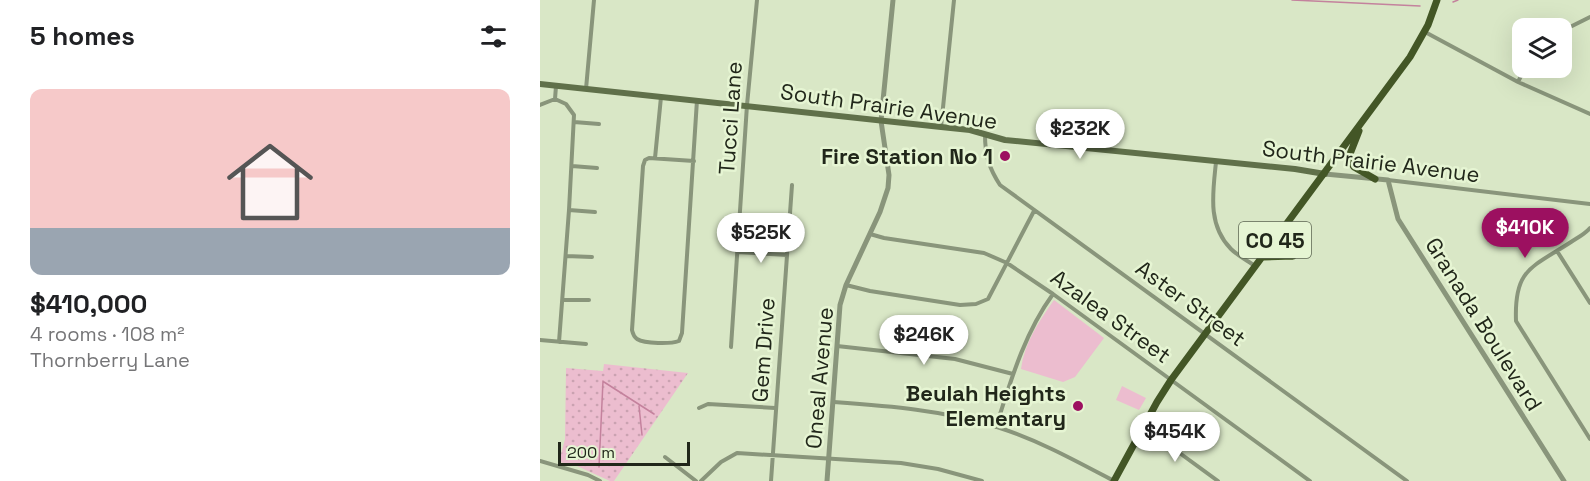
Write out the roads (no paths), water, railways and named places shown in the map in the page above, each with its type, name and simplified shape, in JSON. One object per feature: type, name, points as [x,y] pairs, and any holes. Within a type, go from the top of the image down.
[{"type":"main road","name":"CO 45","points":[[1114,481],[1171,380],[1410,57],[1424,32],[1437,0]]},
{"type":"main road","name":"South Prairie Avenue","points":[[540,84],[970,130],[1005,140],[1295,169],[1325,174]]},
{"type":"main road","points":[[1364,120],[1351,151],[1350,161],[1354,167],[1375,179]]},
{"type":"main road","points":[[1263,257],[1293,256],[1288,244],[1286,225]]},
{"type":"street","points":[[586,89],[594,0]]},
{"type":"street","name":"Tucci Lane","points":[[731,347],[747,105],[757,0]]},
{"type":"street","name":"Oneal Avenue","points":[[827,481],[840,304],[888,188],[889,175],[881,121],[893,0]]},
{"type":"street","points":[[941,127],[954,0]]},
{"type":"street","points":[[1572,26],[1590,17]]},
{"type":"street","points":[[1424,32],[1518,82],[1590,114]]},
{"type":"street","points":[[1518,82],[1520,78]]},
{"type":"street","points":[[555,99],[556,86]]},
{"type":"street","points":[[656,158],[661,96]]},
{"type":"street","points":[[540,105],[555,99],[571,109],[574,115],[559,342]]},
{"type":"street","points":[[693,161],[656,158],[645,160],[643,166],[632,330],[638,340],[671,344],[679,341],[682,333],[697,100]]},
{"type":"street","points":[[574,122],[599,124]]},
{"type":"street","name":"Aster Street","points":[[985,135],[985,154],[1000,185],[1407,481]]},
{"type":"street","points":[[1216,161],[1212,204],[1219,232],[1231,249],[1256,266]]},
{"type":"street","points":[[572,166],[597,168]]},
{"type":"street","name":"South Prairie Avenue","points":[[1325,174],[1590,204]]},
{"type":"street","name":"Granada Boulevard","points":[[1388,180],[1398,219],[1564,481]]},
{"type":"street","name":"Gem Drive","points":[[771,481],[792,185]]},
{"type":"street","points":[[569,210],[595,212]]},
{"type":"street","points":[[846,285],[960,305],[976,304],[988,298],[1034,211]]},
{"type":"street","points":[[1590,228],[1536,264],[1524,275],[1516,291],[1516,321],[1590,439]]},
{"type":"street","name":"Azalea Street","points":[[869,233],[884,238],[984,253],[1007,263],[1310,481]]},
{"type":"street","points":[[1557,251],[1590,303]]},
{"type":"street","points":[[737,252],[787,255]]},
{"type":"street","points":[[566,256],[592,257]]},
{"type":"street","points":[[996,427],[1026,339],[1053,294]]},
{"type":"street","points":[[563,300],[589,300]]},
{"type":"street","points":[[540,340],[586,344]]},
{"type":"street","points":[[836,346],[955,359],[1013,374]]},
{"type":"street","points":[[833,402],[906,407],[996,427],[1041,444],[1114,481]]},
{"type":"street","points":[[699,408],[708,404],[775,408]]},
{"type":"street","points":[[1143,427],[1218,481]]},
{"type":"street","points":[[701,481],[721,462],[737,453],[901,463],[938,469],[982,481]]},
{"type":"street","points":[[665,457],[696,481]]},
{"type":"street","points":[[540,461],[588,475],[600,481]]},
{"type":"waterway","points":[[1292,0],[1420,6]]},
{"type":"waterway","points":[[1453,2],[1458,0]]},
{"type":"waterway","points":[[599,467],[603,381]]},
{"type":"waterway","points":[[604,382],[654,414]]},
{"type":"waterway","points":[[639,406],[642,435]]},
{"type":"place","name":"Fire Station No 1","points":[[1005,156]]},
{"type":"place","name":"Beulah Heights Elementary","points":[[1078,406]]}]
